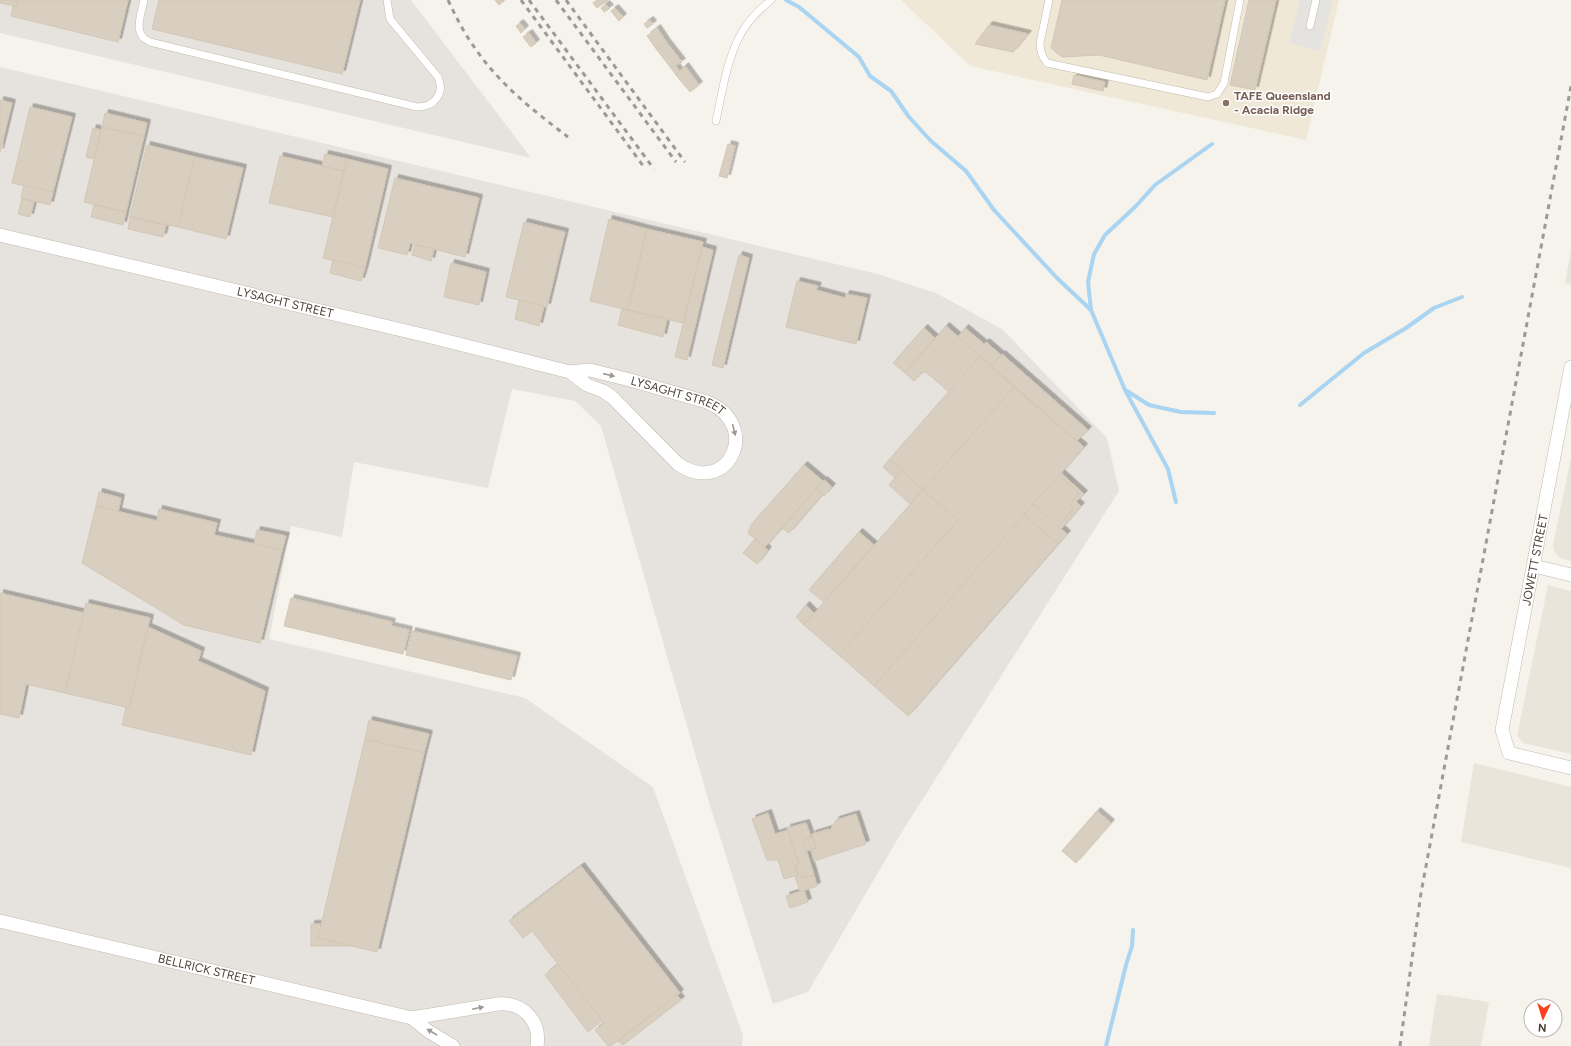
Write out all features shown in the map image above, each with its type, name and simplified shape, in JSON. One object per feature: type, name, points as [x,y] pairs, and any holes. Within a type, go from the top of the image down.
[{"type":"street","name":"LYSAGHT STREET","points":[[0,235],[265,299],[427,336],[570,372],[590,370],[630,380],[718,406],[728,416],[732,423],[735,438],[734,452],[726,463],[712,472],[696,473],[684,468],[678,464],[612,397],[587,385],[570,372]]},
{"type":"street","name":"JOWETT STREET","points":[[1571,367],[1570,382],[1502,730],[1508,753],[1571,768]]},
{"type":"street","points":[[1534,566],[1571,575]]},
{"type":"street","name":"BELLRICK STREET","points":[[0,921],[412,1018],[498,1004],[510,1004],[524,1010],[530,1016],[537,1028],[537,1046]]},
{"type":"street","name":"BELLRICK STREET","points":[[412,1018],[428,1031],[453,1046]]},
{"type":"lane","points":[[144,0],[139,30],[141,36],[150,42],[417,107],[429,106],[438,98],[440,92],[440,81],[438,76],[390,19],[387,0]]},
{"type":"lane","points":[[716,121],[729,63],[742,32],[760,10],[771,0]]},
{"type":"lane","points":[[1049,0],[1040,43],[1040,50],[1047,63],[1208,97],[1217,94],[1224,84],[1240,0]]},
{"type":"lane","points":[[1310,26],[1316,0]]},
{"type":"shaded area","points":[[0,0],[411,0],[531,158],[0,33]]},
{"type":"shaded area","name":"TAFE Queensland - Acacia Ridge","points":[[901,0],[1339,0],[1306,140],[970,66]]},
{"type":"shaded area","points":[[1300,0],[1333,0],[1320,51],[1289,43]]},
{"type":"shaded area","points":[[0,67],[878,274],[936,293],[1002,329],[1107,438],[1119,491],[903,830],[808,992],[773,1004],[708,799],[601,426],[575,401],[512,389],[488,488],[354,462],[342,537],[291,526],[269,639],[525,698],[653,787],[743,1035],[742,1046],[0,1046]]},
{"type":"shaded area","points":[[1571,250],[1571,285],[1565,283]]},
{"type":"shaded area","points":[[1571,458],[1571,561],[1560,558],[1555,553],[1553,545]]},
{"type":"shaded area","points":[[1548,585],[1571,591],[1571,754],[1523,743],[1517,736]]},
{"type":"shaded area","points":[[1474,763],[1571,787],[1571,868],[1461,842]]},
{"type":"shaded area","points":[[1437,994],[1489,1002],[1481,1046],[1429,1046]]},
{"type":"building","points":[[0,0],[18,0],[16,6],[0,3]]},
{"type":"building","points":[[18,0],[128,0],[118,42],[11,16],[13,6],[16,6]]},
{"type":"building","points":[[159,0],[360,0],[342,74],[152,29]]},
{"type":"building","points":[[495,0],[504,0],[504,1],[499,5]]},
{"type":"building","points":[[597,0],[608,0],[597,8],[593,3]]},
{"type":"building","points":[[1062,0],[1225,0],[1207,80],[1099,55],[1062,57],[1051,48]]},
{"type":"building","points":[[1249,0],[1276,0],[1255,90],[1230,85]]},
{"type":"building","points":[[606,4],[610,8],[604,12],[601,8]]},
{"type":"building","points":[[615,8],[623,17],[619,21],[611,11]]},
{"type":"building","points":[[650,20],[653,24],[647,28],[644,24]]},
{"type":"building","points":[[520,23],[525,29],[521,33],[516,26]]},
{"type":"building","points":[[989,25],[1028,34],[1013,52],[975,44]]},
{"type":"building","points":[[657,28],[667,43],[657,50],[647,36]]},
{"type":"building","points":[[529,33],[536,43],[531,47],[523,37]]},
{"type":"building","points":[[667,43],[682,62],[671,68],[657,50]]},
{"type":"building","points":[[675,65],[680,72],[676,75],[671,68]]},
{"type":"building","points":[[685,66],[699,85],[690,92],[676,75]]},
{"type":"building","points":[[1074,75],[1105,82],[1103,91],[1072,84]]},
{"type":"building","points":[[0,100],[12,103],[0,152]]},
{"type":"building","points":[[30,107],[72,117],[53,192],[12,183]]},
{"type":"building","points":[[105,113],[147,123],[144,136],[102,127]]},
{"type":"building","points":[[102,127],[144,136],[126,212],[84,202]]},
{"type":"building","points":[[93,128],[101,130],[94,159],[86,157]]},
{"type":"building","points":[[728,144],[735,146],[727,178],[719,176]]},
{"type":"building","points":[[147,145],[195,157],[178,227],[130,217]]},
{"type":"building","points":[[325,154],[347,159],[344,171],[322,166]]},
{"type":"building","points":[[280,156],[344,171],[333,217],[269,203]]},
{"type":"building","points":[[195,157],[243,168],[226,239],[178,227]]},
{"type":"building","points":[[347,159],[388,169],[365,268],[323,258]]},
{"type":"building","points":[[395,178],[479,198],[465,257],[410,243],[407,255],[378,248]]},
{"type":"building","points":[[24,185],[53,192],[50,205],[21,198]]},
{"type":"building","points":[[22,199],[34,202],[30,217],[18,214]]},
{"type":"building","points":[[94,205],[126,212],[123,225],[91,217]]},
{"type":"building","points":[[130,217],[166,225],[163,237],[128,229]]},
{"type":"building","points":[[609,219],[647,229],[628,310],[590,301]]},
{"type":"building","points":[[524,222],[565,232],[547,307],[506,297]]},
{"type":"building","points":[[647,229],[703,242],[683,323],[628,310]]},
{"type":"building","points":[[415,245],[434,249],[431,261],[412,255]]},
{"type":"building","points":[[702,247],[713,250],[687,360],[675,357]]},
{"type":"building","points":[[739,255],[749,258],[723,368],[712,365]]},
{"type":"building","points":[[333,260],[365,268],[361,281],[330,273]]},
{"type":"building","points":[[451,263],[486,272],[479,305],[444,297]]},
{"type":"building","points":[[797,281],[818,286],[816,290],[845,298],[846,294],[867,298],[856,344],[786,327]]},
{"type":"building","points":[[519,300],[544,306],[539,326],[515,319]]},
{"type":"building","points":[[622,309],[667,319],[663,337],[618,325]]},
{"type":"building","points":[[946,326],[980,356],[949,392],[926,372],[921,373],[914,381],[905,373]]},
{"type":"building","points":[[924,328],[935,338],[905,373],[893,363]]},
{"type":"building","points":[[965,328],[984,344],[986,342],[1001,355],[991,366],[958,337]]},
{"type":"building","points":[[1002,354],[1088,430],[1077,441],[991,366]]},
{"type":"building","points":[[980,356],[1014,387],[923,490],[889,460]]},
{"type":"building","points":[[1014,387],[1084,447],[874,686],[839,655],[958,520],[923,490]]},
{"type":"building","points":[[889,460],[902,470],[895,478],[883,467]]},
{"type":"building","points":[[804,465],[823,481],[765,547],[748,533],[751,525]]},
{"type":"building","points":[[902,470],[923,490],[910,504],[889,485]]},
{"type":"building","points":[[1061,473],[1084,494],[1076,502],[1081,506],[1061,529],[1058,527],[1074,508],[1070,504],[1079,493],[1059,475]]},
{"type":"building","points":[[1059,475],[1079,493],[1070,504],[1074,508],[1058,527],[1033,504]]},
{"type":"building","points":[[824,480],[832,487],[824,496],[816,489]]},
{"type":"building","points":[[816,489],[822,495],[789,533],[782,528]]},
{"type":"building","points":[[923,490],[958,520],[839,655],[804,625]]},
{"type":"building","points":[[99,492],[121,498],[118,512],[96,506]]},
{"type":"building","points":[[1033,504],[1067,534],[1058,544],[1024,515]]},
{"type":"building","points":[[96,506],[157,521],[159,509],[217,523],[214,535],[282,550],[260,643],[184,625],[82,563]]},
{"type":"building","points":[[1024,515],[1058,544],[908,716],[874,686]]},
{"type":"building","points":[[257,530],[286,536],[282,550],[254,544]]},
{"type":"building","points":[[859,532],[874,545],[824,602],[809,590]]},
{"type":"building","points":[[755,539],[768,550],[757,564],[743,553]]},
{"type":"building","points":[[0,593],[84,613],[65,693],[26,684],[19,718],[0,714]]},
{"type":"building","points":[[291,598],[392,622],[391,626],[409,630],[403,654],[284,626]]},
{"type":"building","points":[[86,603],[150,618],[129,708],[65,693]]},
{"type":"building","points":[[806,605],[814,613],[804,625],[796,617]]},
{"type":"building","points":[[148,627],[201,651],[198,661],[265,691],[251,755],[122,725],[126,708],[129,708]]},
{"type":"building","points":[[412,631],[517,656],[511,680],[406,655]]},
{"type":"building","points":[[369,720],[429,734],[424,753],[365,739]]},
{"type":"building","points":[[365,739],[424,753],[377,952],[318,938]]},
{"type":"building","points":[[1097,811],[1111,823],[1076,863],[1062,851]]},
{"type":"building","points":[[768,813],[775,834],[788,830],[799,864],[795,865],[798,875],[784,879],[778,860],[767,860],[752,819]]},
{"type":"building","points":[[856,814],[866,844],[814,861],[811,850],[816,848],[812,834],[829,829],[830,831],[836,820]]},
{"type":"building","points":[[806,823],[811,837],[803,840],[814,875],[802,878],[801,874],[798,875],[795,865],[799,864],[787,828]]},
{"type":"building","points":[[812,837],[816,848],[806,851],[803,840]]},
{"type":"building","points":[[581,866],[680,993],[611,1046],[608,1046],[595,1030],[604,1023],[532,931],[523,938],[509,921]]},
{"type":"building","points":[[801,874],[802,878],[814,875],[817,886],[800,892],[795,876]]},
{"type":"building","points":[[804,890],[808,902],[790,908],[786,896]]},
{"type":"building","points":[[311,924],[321,924],[318,938],[351,946],[311,946]]},
{"type":"building","points":[[558,964],[602,1020],[588,1032],[545,975]]},
{"type":"building","points":[[677,995],[681,1000],[623,1045],[618,1041]]},
{"type":"waterway","points":[[786,0],[799,7],[859,57],[870,76],[891,91],[909,117],[931,141],[966,171],[994,210],[1057,278],[1091,310],[1125,390],[1168,469],[1176,502]]},
{"type":"waterway","points":[[1091,310],[1088,282],[1094,254],[1105,235],[1136,206],[1155,185],[1212,144]]},
{"type":"waterway","points":[[1300,405],[1364,353],[1406,328],[1434,308],[1462,297]]},
{"type":"waterway","points":[[1127,391],[1149,405],[1181,412],[1214,413]]},
{"type":"waterway","points":[[1106,1046],[1132,946],[1133,930]]},
{"type":"railway","points":[[448,0],[467,37],[484,61],[506,85],[530,107],[568,137]]},
{"type":"railway","points":[[521,0],[644,167]]},
{"type":"railway","points":[[529,0],[654,169]]},
{"type":"railway","points":[[556,0],[676,162]]},
{"type":"railway","points":[[566,0],[685,162]]},
{"type":"railway","points":[[1400,1046],[1421,893],[1571,86]]},
{"type":"place","name":"TAFE Queensland - Acacia Ridge","points":[[1226,103]]}]
